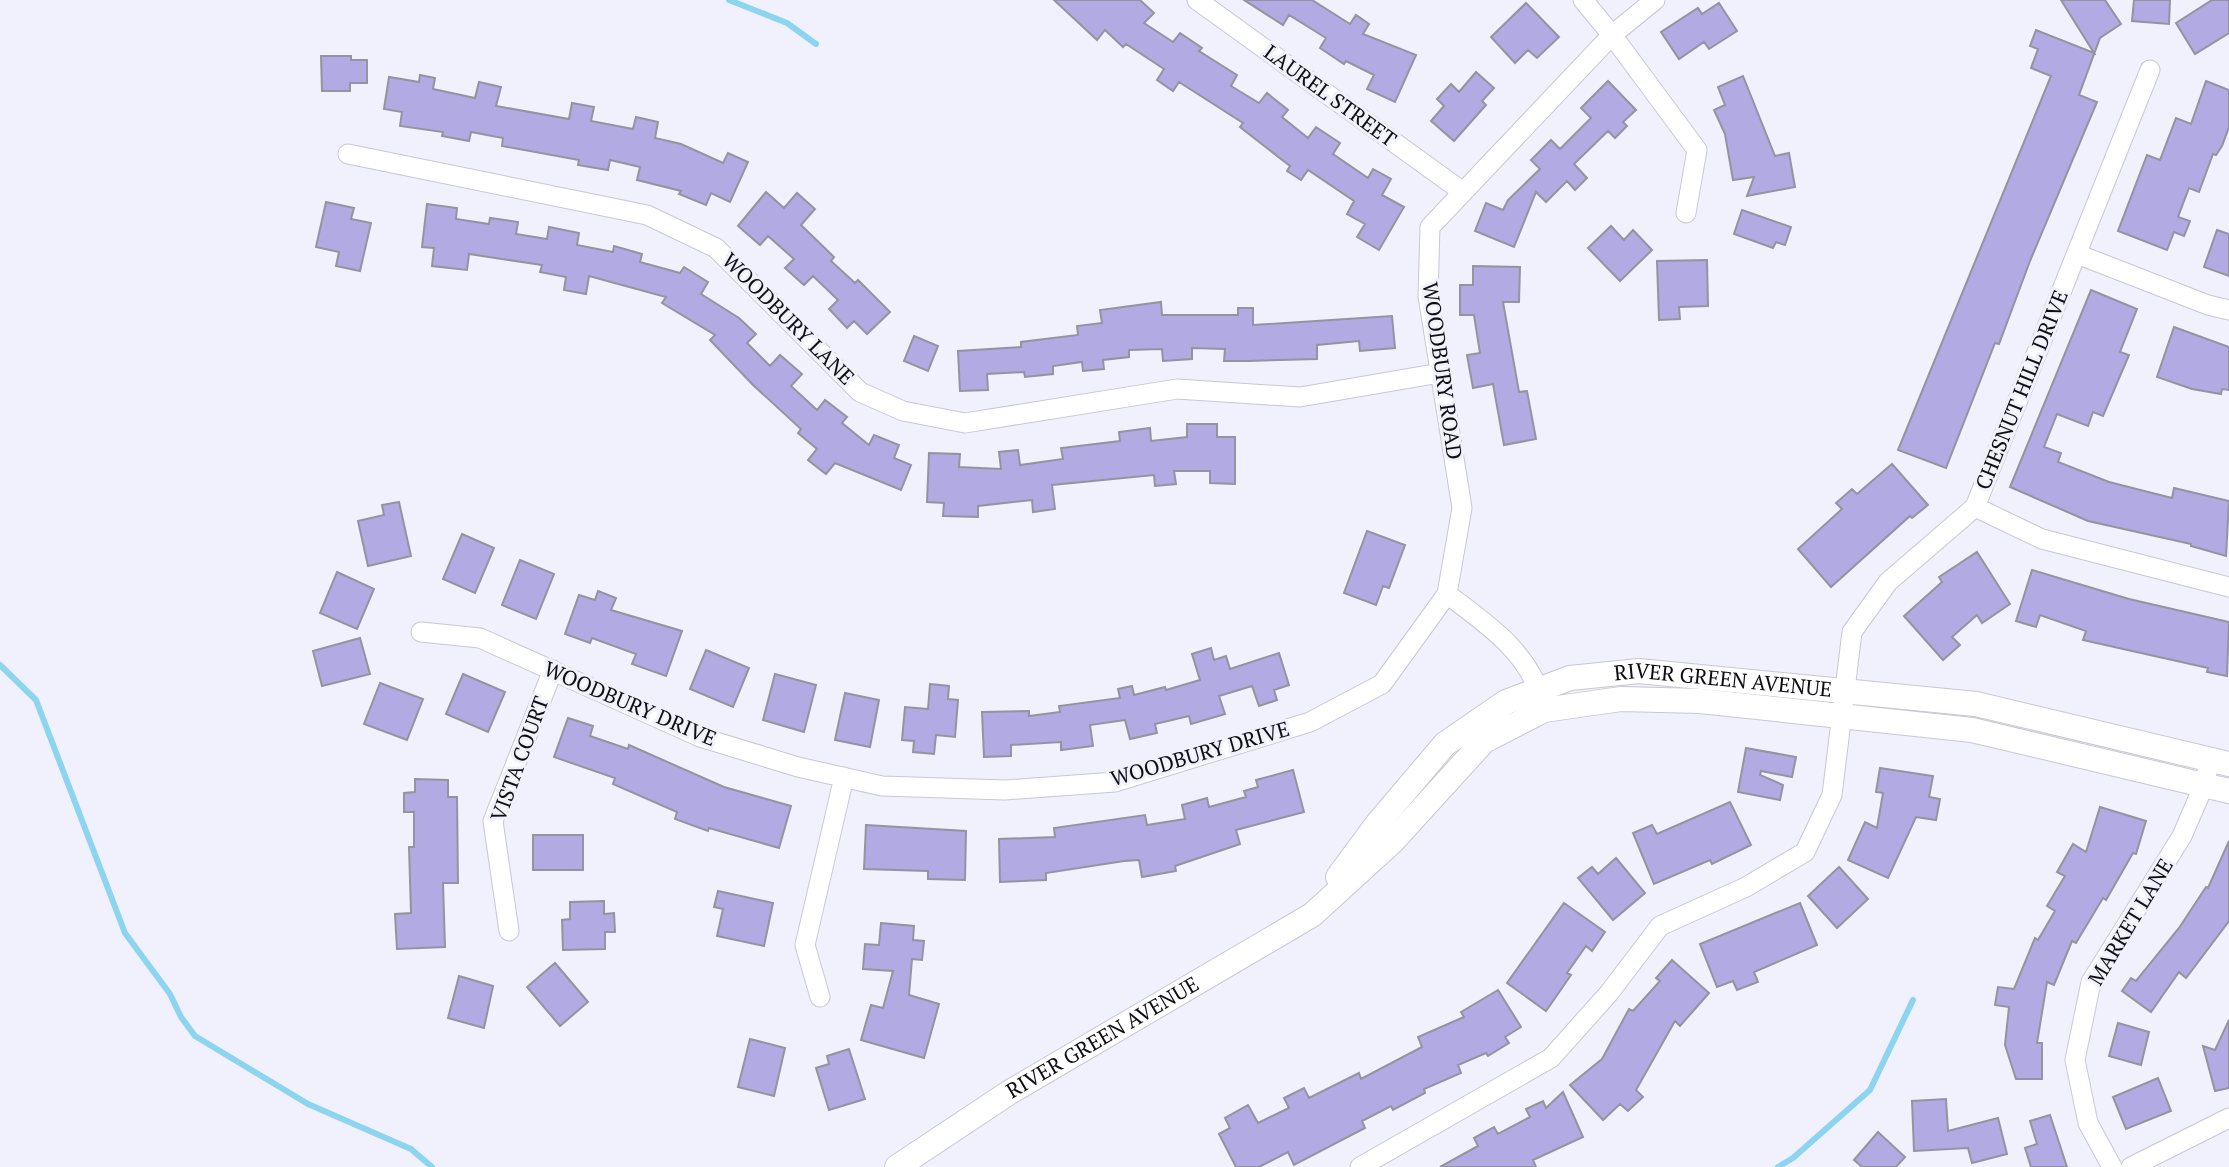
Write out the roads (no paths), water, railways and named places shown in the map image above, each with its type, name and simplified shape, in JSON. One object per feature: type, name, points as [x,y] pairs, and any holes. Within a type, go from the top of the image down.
[{"type":"street","name":"LAUREL STREET","points":[[1198,0],[1463,192]]},
{"type":"street","points":[[1583,0],[1697,150],[1686,213]]},
{"type":"street","name":"WOODBURY ROAD","points":[[1447,594],[1462,508],[1428,296],[1430,227],[1612,35],[1655,0]]},
{"type":"street","name":"CHESNUT HILL DRIVE","points":[[1360,1167],[1551,1058],[1609,993],[1660,926],[1746,887],[1804,852],[1832,795],[1844,716],[1852,632],[1888,582],[1975,507],[2150,70]]},
{"type":"street","name":"WOODBURY LANE","points":[[348,153],[646,215],[716,248],[860,392],[903,411],[965,423],[1177,389],[1300,397],[1440,373]]},
{"type":"street","points":[[2077,254],[2229,310]]},
{"type":"street","points":[[1975,507],[2042,539],[2229,587]]},
{"type":"street","points":[[1447,594],[1508,641],[1541,700]]},
{"type":"street","name":"WOODBURY DRIVE","points":[[421,632],[480,638],[700,737],[798,767],[882,786],[1005,790],[1115,782],[1311,722],[1382,684],[1447,594]]},
{"type":"street","name":"VISTA COURT","points":[[509,931],[493,821],[552,670]]},
{"type":"street","name":"RIVER GREEN AVENUE","points":[[1541,700],[1570,678],[1639,671],[1976,704],[2220,762]]},
{"type":"street","name":"RIVER GREEN AVENUE","points":[[897,1167],[1010,1092],[1312,915],[1378,822],[1445,744],[1506,702],[1700,701],[1972,730],[2229,791]]},
{"type":"street","name":"MARKET LANE","points":[[2112,1167],[2088,1123],[2075,1060],[2091,982],[2182,836],[2204,785],[2220,762]]},
{"type":"street","points":[[820,997],[805,945],[844,777]]},
{"type":"street","points":[[2130,1167],[2229,1118]]},
{"type":"waterway","points":[[729,0],[787,23],[816,44]]},
{"type":"waterway","points":[[0,665],[36,700],[125,933],[170,994],[181,1017],[195,1036],[308,1104],[411,1149],[432,1167]]},
{"type":"waterway","points":[[1778,1167],[1793,1158],[1870,1090],[1913,1000]]}]
